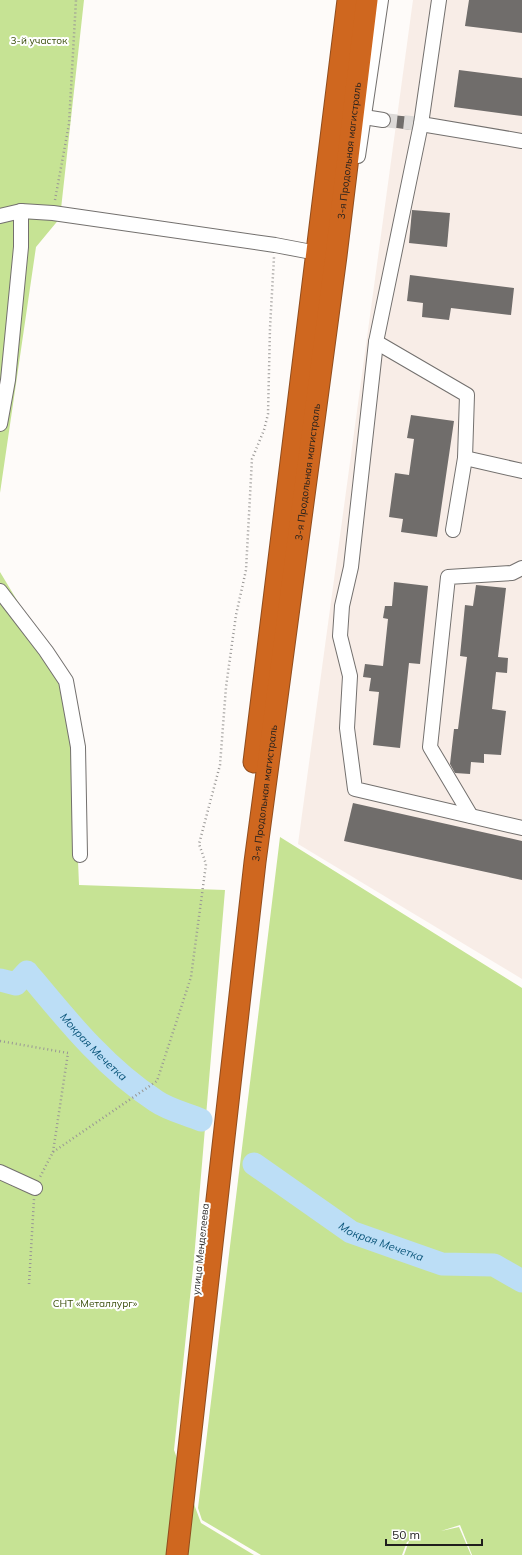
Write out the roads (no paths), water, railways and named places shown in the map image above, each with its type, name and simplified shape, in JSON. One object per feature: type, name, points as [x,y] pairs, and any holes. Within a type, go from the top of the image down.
[{"type":"highway","name":"3-я Продольная магистраль","points":[[239,944],[272,610],[348,0]]},
{"type":"highway","name":"3-я Продольная магистраль","points":[[239,944],[255,862],[337,249],[367,0]]},
{"type":"highway","name":"улица Менделеева","points":[[166,1555],[239,944]]},
{"type":"highway","name":"улица Менделеева","points":[[177,1555],[239,944]]},
{"type":"street","points":[[356,170],[381,0]]},
{"type":"street","points":[[439,0],[421,124],[376,342],[351,567],[342,606],[340,636],[350,676],[347,728],[355,789],[522,828]]},
{"type":"street","points":[[364,117],[383,120]]},
{"type":"street","points":[[421,124],[522,141]]},
{"type":"street","points":[[0,424],[9,372],[21,247],[21,211]]},
{"type":"street","points":[[0,216],[21,211],[53,212],[275,245],[317,253]]},
{"type":"street","points":[[376,342],[467,395],[465,458],[453,530]]},
{"type":"street","points":[[465,458],[522,471]]},
{"type":"street","points":[[471,816],[430,747],[448,577],[512,572],[522,568]]},
{"type":"street","points":[[0,591],[46,651],[66,681],[78,747],[80,855]]},
{"type":"street","points":[[0,1172],[35,1188]]},
{"type":"waterway","name":"Мокрая Мечетка","points":[[0,980],[16,984],[27,972],[87,1042],[120,1074],[137,1088],[161,1104],[201,1120]]},
{"type":"waterway","name":"Мокрая Мечетка","points":[[254,1164],[351,1232],[442,1264],[494,1265],[522,1281]]},
{"type":"tunnel","points":[[383,120],[421,124]]},
{"type":"park label","name":"3-й участок","points":[[39,40]]},
{"type":"park label","name":"СНТ «Металлург»","points":[[95,1303]]}]
